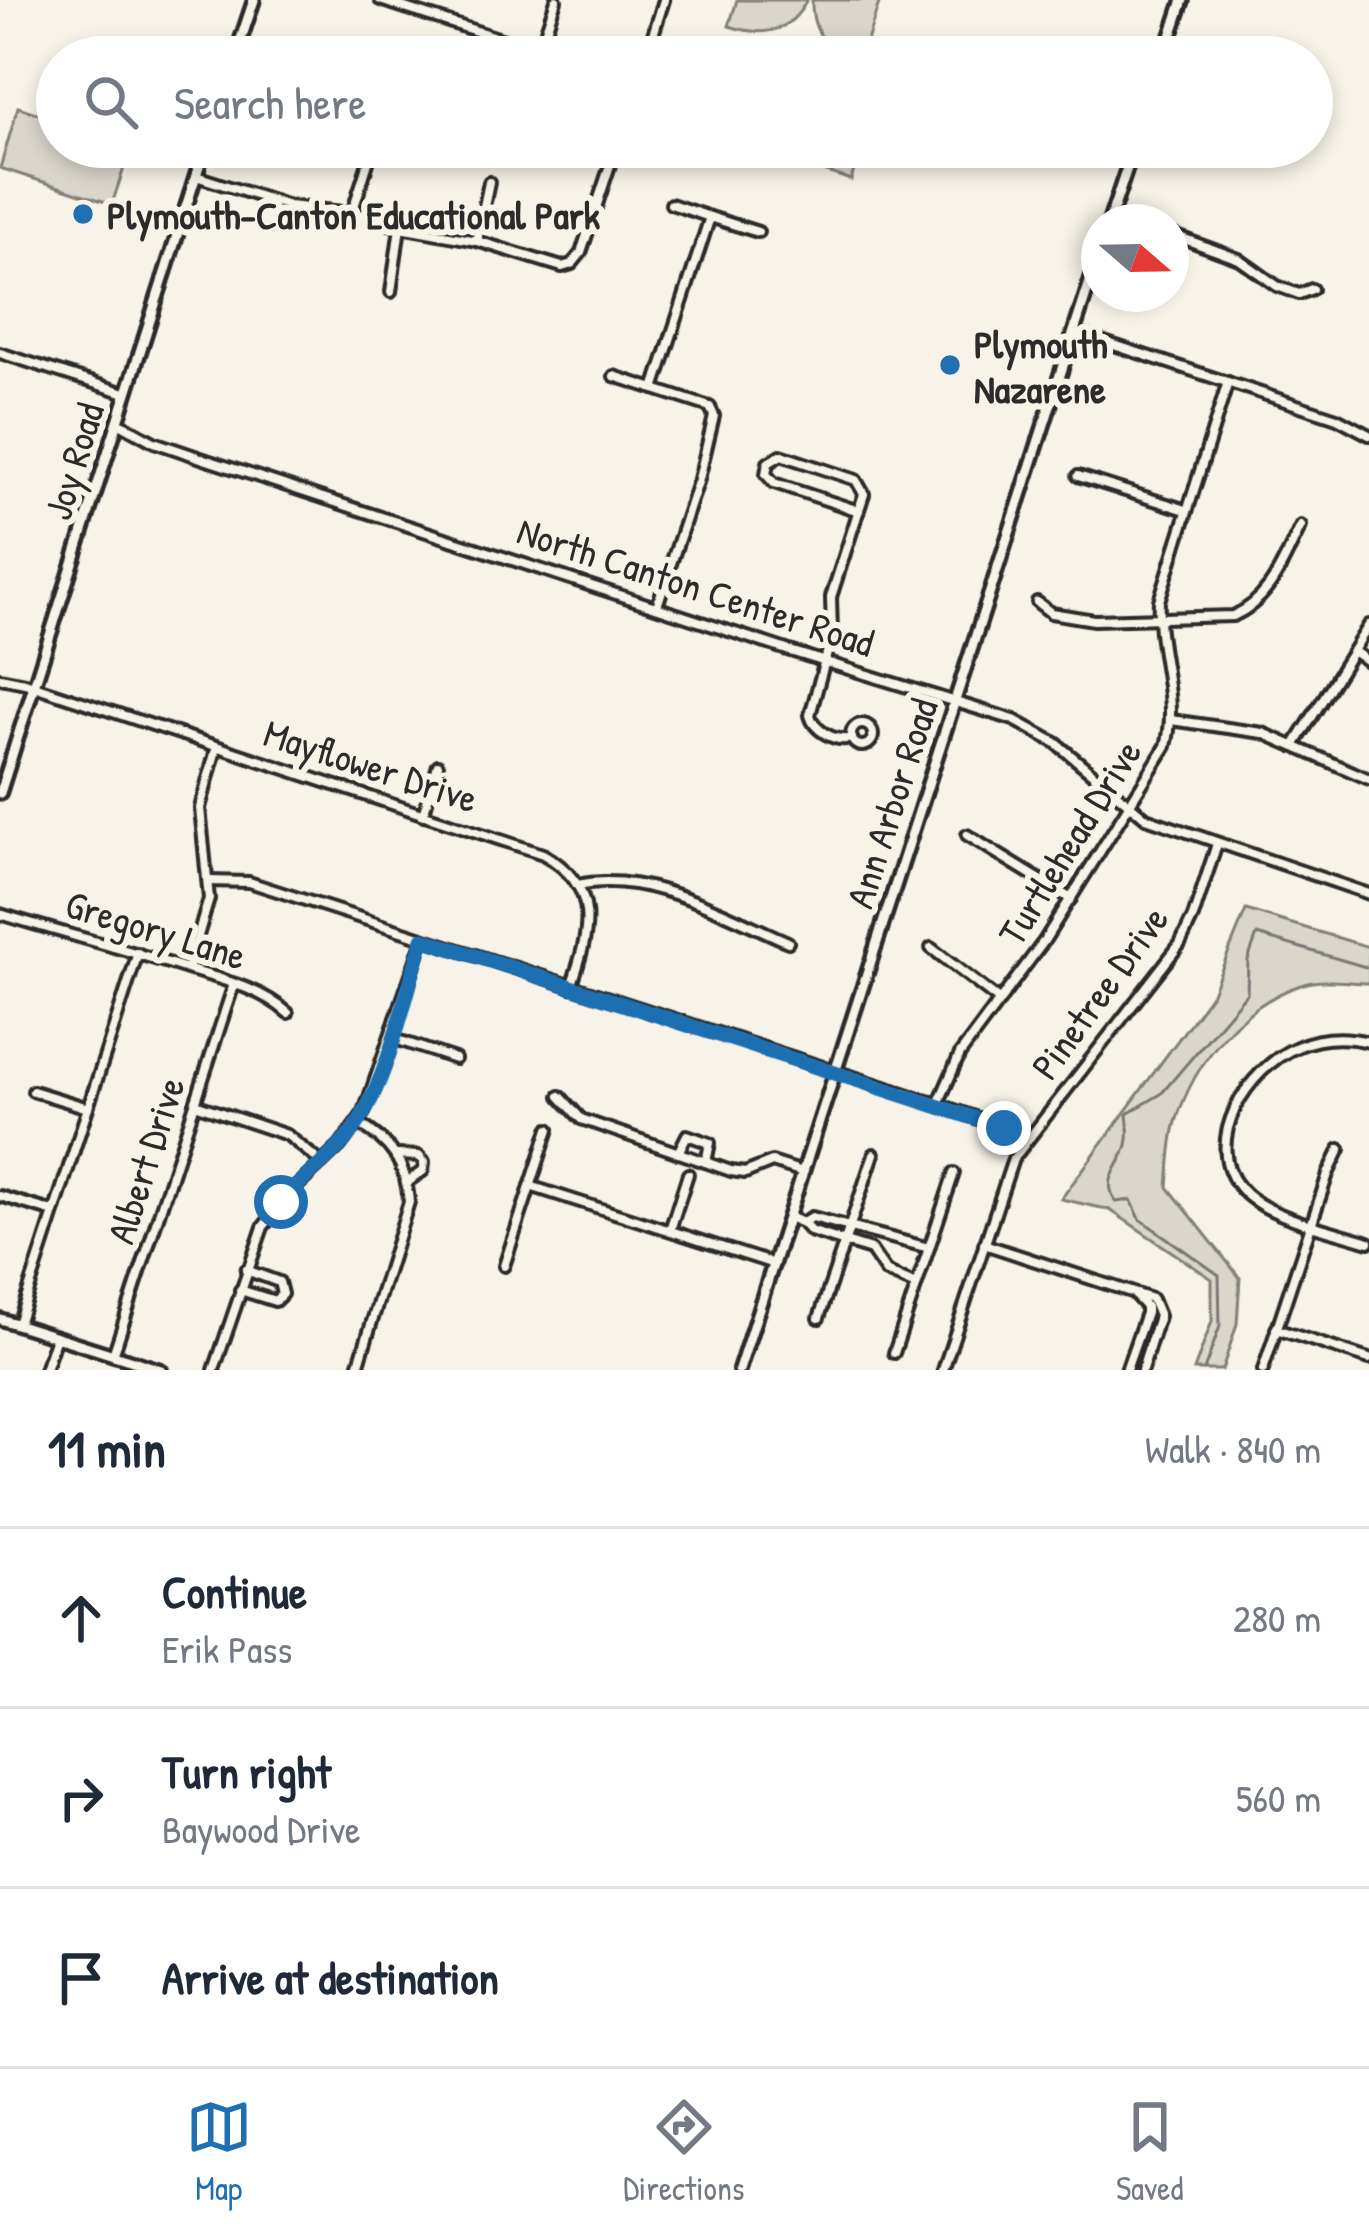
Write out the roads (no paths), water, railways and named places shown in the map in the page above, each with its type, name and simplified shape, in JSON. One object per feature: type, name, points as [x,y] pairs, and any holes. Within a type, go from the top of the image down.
[{"type":"main road","points":[[242,36],[254,0]]},
{"type":"main road","points":[[1171,36],[1183,0]]},
{"type":"main road","name":"Joy Road","points":[[0,794],[198,168]]},
{"type":"main road","points":[[1115,204],[1127,168]]},
{"type":"main road","name":"Ann Arbor Road","points":[[739,1370],[1081,312]]},
{"type":"main road","points":[[0,1318],[161,1370]]},
{"type":"street","points":[[380,0],[492,36]]},
{"type":"street","points":[[544,36],[556,0]]},
{"type":"street","points":[[653,36],[664,0]]},
{"type":"street","points":[[352,213],[366,168]]},
{"type":"street","points":[[196,176],[289,206],[352,213],[477,241],[558,267],[572,264],[581,253],[609,168]]},
{"type":"street","points":[[477,241],[489,182]]},
{"type":"street","points":[[671,204],[758,232]]},
{"type":"street","points":[[654,389],[710,217]]},
{"type":"street","points":[[391,292],[400,227]]},
{"type":"street","points":[[1189,240],[1239,259],[1277,286],[1299,294],[1312,290]]},
{"type":"street","points":[[1075,332],[1337,418],[1369,435]]},
{"type":"street","points":[[0,353],[124,393]]},
{"type":"street","points":[[614,376],[706,406],[714,416],[699,479],[657,606]]},
{"type":"street","name":"Turtlehead Drive","points":[[938,1104],[960,1054],[1071,899],[1163,752],[1171,720],[1158,620],[1165,576],[1228,382]]},
{"type":"street","name":"North Canton Center Road","points":[[118,422],[154,442],[199,457],[1014,720],[1043,734],[1129,807],[1165,826],[1369,894]]},
{"type":"street","points":[[852,738],[844,741],[830,736],[811,719],[810,709],[832,635],[830,601],[859,511],[864,492],[858,482],[781,455],[768,463],[766,474],[773,483],[859,511]]},
{"type":"street","points":[[1078,476],[1186,510]]},
{"type":"street","points":[[1037,602],[1066,618],[1221,618],[1250,608],[1271,585],[1300,526]]},
{"type":"street","points":[[1294,746],[1369,625]]},
{"type":"street","points":[[1353,651],[1369,662]]},
{"type":"street","name":"Mayflower Drive","points":[[0,679],[543,854],[578,885]]},
{"type":"street","points":[[1171,720],[1252,730],[1369,779]]},
{"type":"street","points":[[188,969],[207,911],[209,881],[200,808],[217,746]]},
{"type":"street","points":[[422,814],[438,765]]},
{"type":"street","points":[[968,835],[1071,899]]},
{"type":"street","name":"Pinetree Drive","points":[[943,1370],[1006,1175],[1023,1144],[1180,944],[1217,844]]},
{"type":"street","points":[[209,881],[249,882],[938,1104],[997,1125],[1023,1144]]},
{"type":"street","points":[[571,987],[588,928],[578,885],[634,884],[755,925],[788,942]]},
{"type":"street","name":"Gregory Lane","points":[[0,914],[234,984],[266,995],[288,1013]]},
{"type":"street","points":[[214,1370],[246,1270],[272,1214],[358,1123],[392,1038],[423,939]]},
{"type":"street","points":[[931,947],[1000,1001]]},
{"type":"street","points":[[18,1324],[138,953]]},
{"type":"street","name":"Albert Drive","points":[[113,1355],[234,984]]},
{"type":"street","points":[[392,1038],[455,1059]]},
{"type":"street","points":[[1369,1042],[1324,1039],[1283,1054],[1251,1084],[1227,1130],[1227,1162],[1242,1191],[1271,1210],[1369,1242]]},
{"type":"street","points":[[33,1091],[88,1108]]},
{"type":"street","points":[[560,1096],[581,1119],[740,1173],[772,1162],[803,1172]]},
{"type":"street","points":[[195,1104],[287,1135],[322,1163]]},
{"type":"street","points":[[357,1370],[410,1202],[397,1155],[383,1138],[358,1123]]},
{"type":"street","points":[[504,1266],[549,1129]]},
{"type":"street","points":[[678,1153],[685,1137],[699,1137],[710,1143],[706,1162]]},
{"type":"street","points":[[1263,1370],[1340,1149]]},
{"type":"street","points":[[397,1155],[413,1154],[424,1162],[423,1171],[407,1182]]},
{"type":"street","points":[[818,1318],[874,1154]]},
{"type":"street","points":[[894,1353],[954,1173]]},
{"type":"street","points":[[670,1230],[688,1174]]},
{"type":"street","points":[[530,1186],[773,1264]]},
{"type":"street","points":[[0,1196],[54,1212]]},
{"type":"street","points":[[803,1222],[812,1216],[875,1237],[929,1248]]},
{"type":"street","points":[[789,1217],[803,1222],[810,1231],[871,1250],[886,1272],[916,1285]]},
{"type":"street","points":[[871,1250],[875,1237]]},
{"type":"street","points":[[983,1244],[1152,1299],[1159,1312],[1142,1370]]},
{"type":"street","points":[[239,1290],[275,1300],[282,1294],[279,1282],[246,1270]]},
{"type":"street","points":[[1126,1370],[1146,1313],[1146,1306],[1135,1295]]},
{"type":"street","points":[[1276,1329],[1369,1359]]},
{"type":"street","points":[[45,1370],[56,1337]]},
{"type":"waterway","points":[[1204,1370],[1220,1326],[1219,1275],[1140,1219],[1131,1200],[1116,1202],[1110,1186],[1127,1145],[1127,1114],[1161,1094],[1247,993],[1248,960],[1257,935],[1369,968]]},
{"type":"place","name":"Plymouth-Canton Educational Park","points":[[83,214]]},
{"type":"place","name":"Plymouth Nazarene","points":[[950,365]]}]
